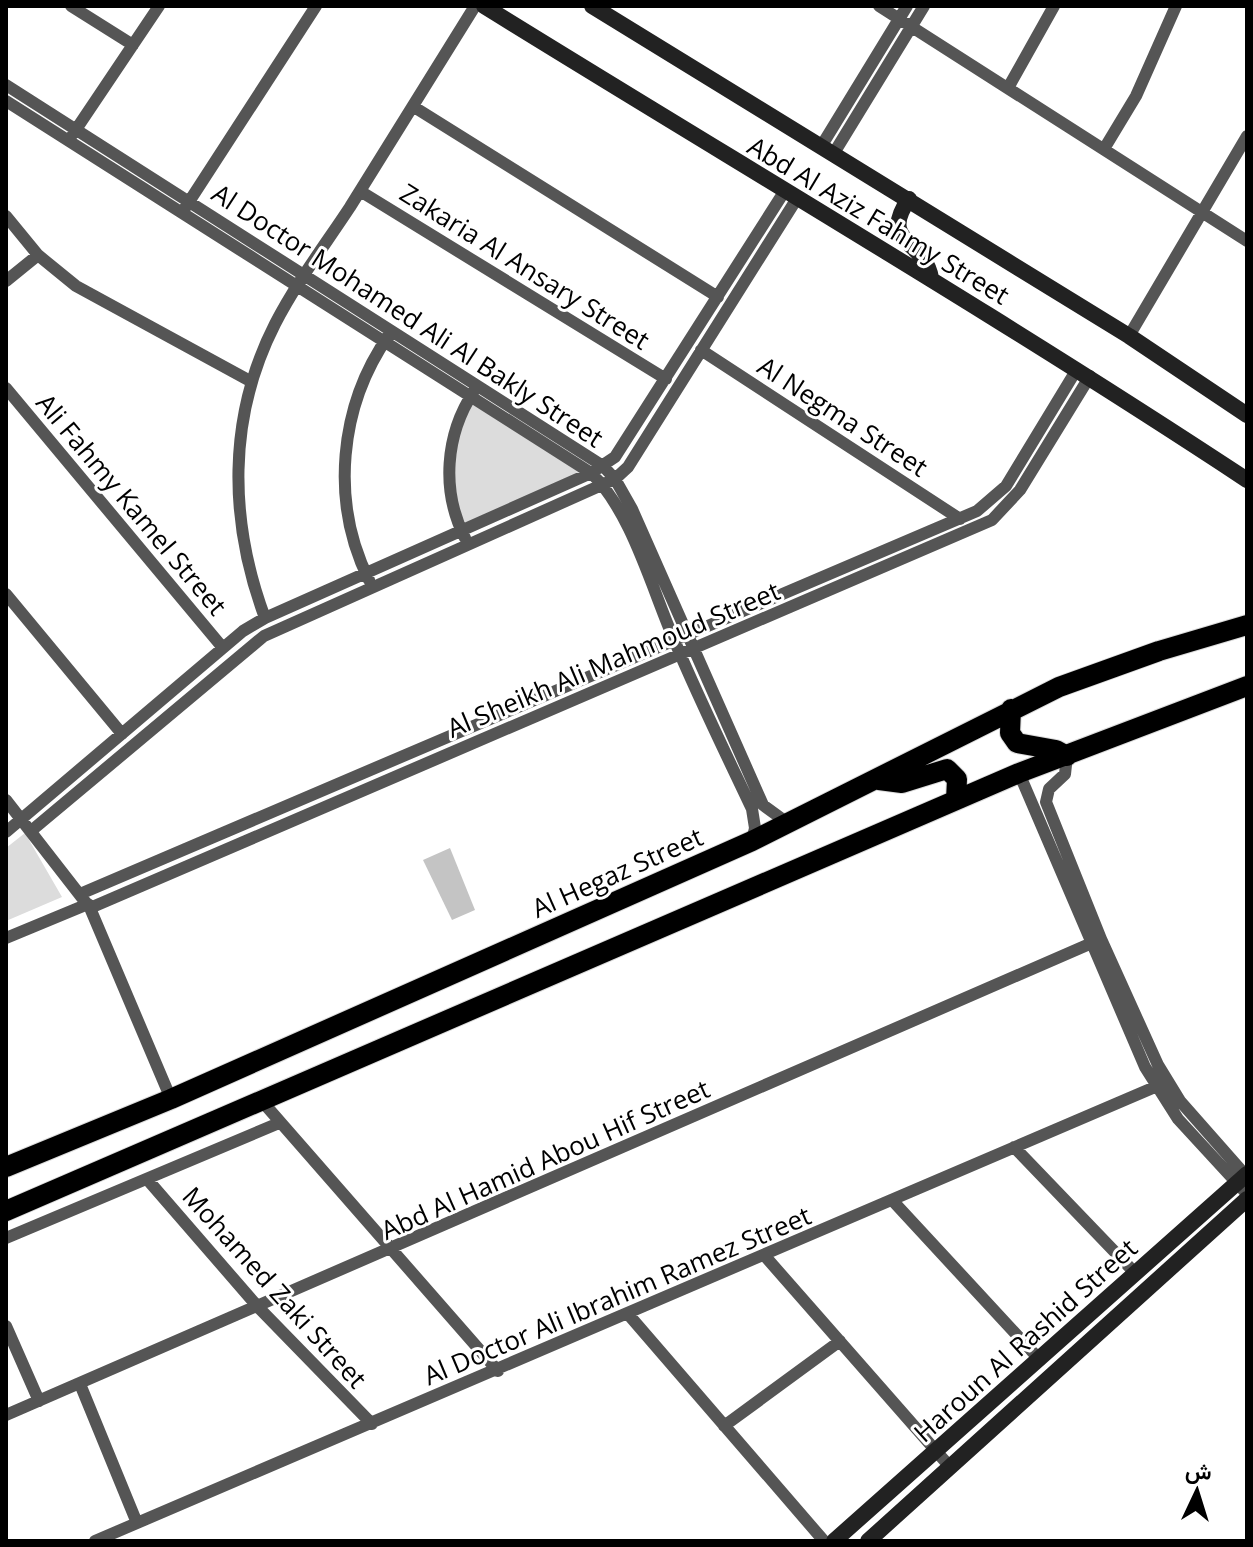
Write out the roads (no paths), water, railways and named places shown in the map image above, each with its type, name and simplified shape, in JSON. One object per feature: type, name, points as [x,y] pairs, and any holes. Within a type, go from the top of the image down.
[{"type":"main road","name":"Abd Al Aziz Fahmy Street","points":[[484,6],[790,196],[1083,372],[1247,480]]},
{"type":"main road","name":"Abd Al Aziz Fahmy Street","points":[[592,6],[1129,336],[1247,415]]},
{"type":"main road","points":[[909,199],[898,216],[897,226],[901,236],[926,261],[931,278]]},
{"type":"main road","name":"Al Hegaz Street","points":[[6,1167],[171,1099],[752,841],[879,780],[1011,709],[1109,668],[1247,625]]},
{"type":"main road","points":[[7,1208],[1019,773],[1247,686]]},
{"type":"main road","points":[[1011,709],[1010,733],[1017,743],[1056,750],[1067,756]]},
{"type":"main road","points":[[879,780],[902,783],[947,769],[957,779],[956,800]]},
{"type":"main road","name":"Haroun Al Rashid Street","points":[[834,1541],[1136,1274],[1245,1184]]},
{"type":"main road","name":"Haroun Al Rashid Street","points":[[868,1541],[951,1468],[1245,1184]]},
{"type":"street","points":[[71,6],[133,45]]},
{"type":"street","points":[[72,135],[159,6]]},
{"type":"street","points":[[186,207],[316,6]]},
{"type":"street","points":[[265,618],[244,552],[239,518],[238,449],[252,382],[271,332],[298,286],[414,107],[475,6]]},
{"type":"street","points":[[879,6],[1247,241]]},
{"type":"street","points":[[828,149],[907,6]]},
{"type":"street","points":[[828,149],[924,6]]},
{"type":"street","points":[[1008,88],[1054,6]]},
{"type":"street","points":[[1104,149],[1136,96],[1176,6]]},
{"type":"street","name":"Al Doctor Mohamed Ali Al Bakly Street","points":[[6,85],[72,135],[186,207],[306,275],[603,466],[674,641],[752,809],[755,828],[752,841]]},
{"type":"street","name":"Al Doctor Mohamed Ali Al Bakly Street","points":[[6,101],[72,135]]},
{"type":"street","points":[[414,107],[718,297]]},
{"type":"street","points":[[1129,336],[1247,136]]},
{"type":"street","name":"Zakaria Al Ansary Street","points":[[360,191],[666,379]]},
{"type":"street","points":[[6,832],[223,648],[265,618],[603,466],[625,446],[718,297],[790,196]]},
{"type":"street","points":[[31,831],[264,636],[609,482],[628,467],[701,350],[790,196]]},
{"type":"street","name":"Al Doctor Mohamed Ali Al Bakly Street","points":[[186,207],[298,286],[609,482],[687,635],[763,805],[789,824]]},
{"type":"street","points":[[6,216],[38,255],[76,286],[252,382]]},
{"type":"street","points":[[6,281],[38,255]]},
{"type":"street","points":[[372,586],[349,522],[345,495],[346,442],[360,389],[392,330]]},
{"type":"street","name":"Al Negma Street","points":[[701,350],[960,519]]},
{"type":"street","name":"Al Sheikh Ali Mahmoud Street","points":[[86,902],[687,635],[977,511],[1006,486],[1083,372]]},
{"type":"street","name":"Al Sheikh Ali Mahmoud Street","points":[[86,902],[992,520],[1020,490],[1083,372]]},
{"type":"street","points":[[468,544],[450,492],[450,462],[454,433],[478,385]]},
{"type":"street","name":"Ali Fahmy Kamel Street","points":[[6,388],[223,648]]},
{"type":"street","points":[[6,594],[122,734]]},
{"type":"street","points":[[1067,756],[1065,774],[1049,789],[1046,802],[1095,941],[1168,1083],[1245,1184]]},
{"type":"street","points":[[1019,773],[1095,941],[1155,1087],[1178,1119],[1245,1184]]},
{"type":"street","points":[[6,800],[86,902],[171,1099]]},
{"type":"street","points":[[6,938],[86,902]]},
{"type":"street","name":"Abd Al Hamid Abou Hif Street","points":[[6,1415],[392,1250],[1095,941]]},
{"type":"street","name":"Al Doctor Ali Ibrahim Ramez Street","points":[[95,1541],[1155,1087]]},
{"type":"street","points":[[261,1100],[498,1371]]},
{"type":"street","points":[[6,1238],[279,1123]]},
{"type":"street","points":[[1014,1147],[1136,1274]]},
{"type":"street","name":"Mohamed Zaki Street","points":[[147,1179],[258,1307],[372,1424]]},
{"type":"street","points":[[892,1200],[1040,1360]]},
{"type":"street","points":[[764,1255],[951,1468]]},
{"type":"street","points":[[628,1314],[824,1541]]},
{"type":"street","points":[[6,1326],[39,1401]]},
{"type":"street","points":[[724,1426],[840,1341]]},
{"type":"street","points":[[80,1384],[137,1523]]}]
